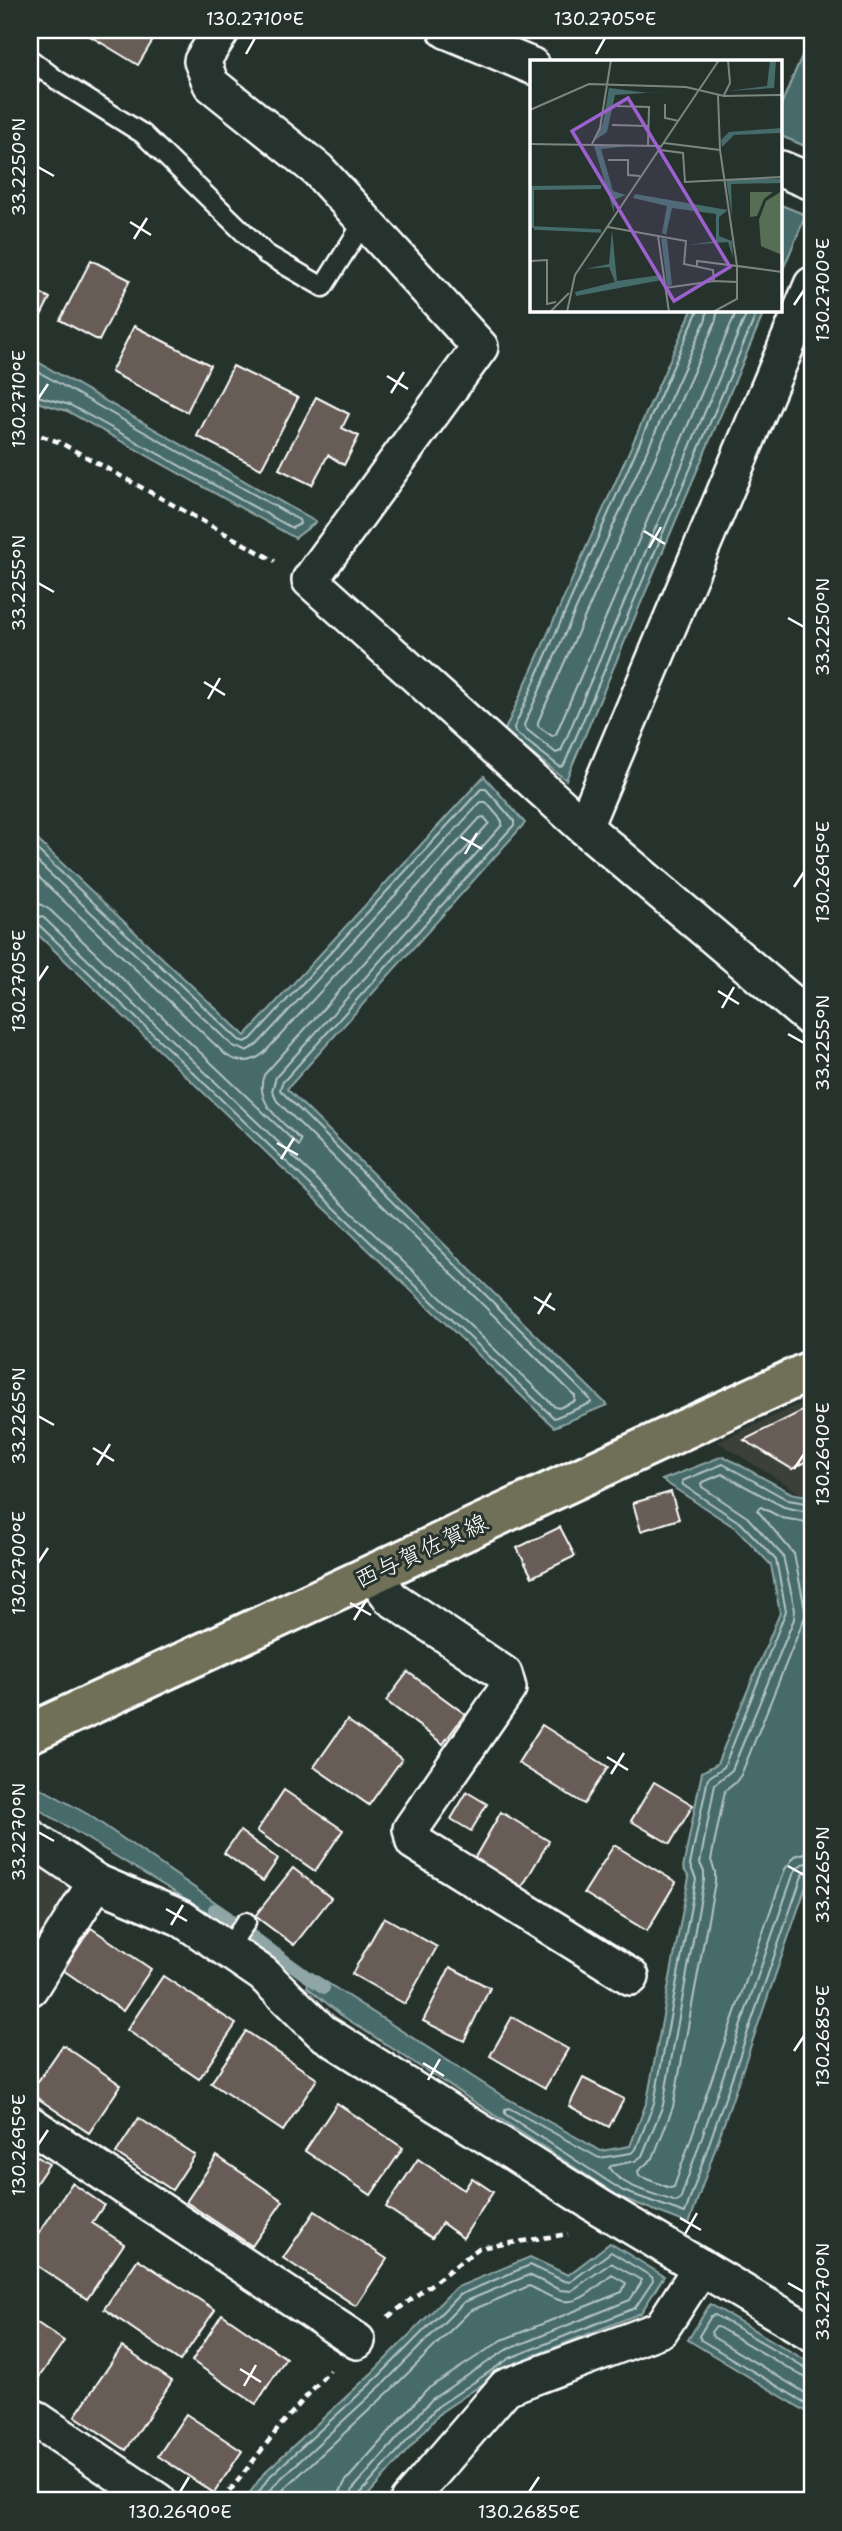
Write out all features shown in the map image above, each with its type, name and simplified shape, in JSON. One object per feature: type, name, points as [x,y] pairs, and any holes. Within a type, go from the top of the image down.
[{"type":"main road","name":"西与賀佐賀線","points":[[30,1733],[812,1370]]},
{"type":"street","points":[[222,30],[202,61],[211,84],[318,170],[480,347],[310,580],[584,827],[812,1020]]},
{"type":"street","points":[[446,30],[530,65]]},
{"type":"street","points":[[782,169],[812,182]]},
{"type":"street","points":[[584,827],[812,285]]},
{"type":"street","points":[[373,1573],[391,1598],[504,1674],[508,1688],[411,1829],[414,1842],[631,1977]]},
{"type":"street","points":[[30,1837],[96,1882],[181,1918],[237,1936],[263,1974],[322,2032],[601,2208],[812,2333]]},
{"type":"street","points":[[30,1988],[96,1882]]},
{"type":"street","points":[[30,2124],[357,2341]]},
{"type":"street","points":[[408,2501],[506,2387],[661,2329],[701,2267]]},
{"type":"street","points":[[30,2416],[158,2501]]},
{"type":"lane","points":[[30,59],[57,80],[143,134],[266,254],[323,287],[365,220]]},
{"type":"path","points":[[30,432],[59,442],[310,580]]},
{"type":"shaded area","points":[[812,1398],[812,1501],[718,1442]]},
{"type":"shaded area","points":[[30,1850],[80,1882],[30,1964]]},
{"type":"water","points":[[812,32],[812,149],[782,136],[782,103]]},
{"type":"water","points":[[782,205],[806,215],[782,272]]},
{"type":"water","points":[[691,312],[764,312],[566,780],[504,732]]},
{"type":"water","points":[[30,360],[316,522],[295,538],[67,411],[30,400]]},
{"type":"water","points":[[484,776],[525,823],[287,1089],[607,1405],[554,1427],[30,927],[30,833],[245,1036]]},
{"type":"water","points":[[723,1456],[791,1493],[812,1497],[812,1869],[689,2224],[620,2197],[341,2015],[307,1987],[312,1973],[501,2095],[601,2151],[630,2146],[647,2101],[689,1877],[683,1868],[702,1772],[717,1764],[780,1613],[771,1565],[737,1529],[662,1480]]},
{"type":"water","points":[[30,1782],[89,1815],[231,1913],[224,1922],[30,1804]]},
{"type":"water","points":[[610,2243],[664,2276],[641,2313],[513,2364],[441,2412],[363,2501],[244,2501],[264,2473],[374,2371],[455,2288],[530,2257],[568,2275]]},
{"type":"water","points":[[710,2304],[812,2364],[812,2415],[688,2340]]},
{"type":"building","points":[[80,30],[159,30],[138,65]]},
{"type":"building","points":[[30,70],[41,80],[30,93]]},
{"type":"building","points":[[91,260],[130,280],[99,341],[60,320]]},
{"type":"building","points":[[30,288],[50,298],[30,337]]},
{"type":"building","points":[[134,326],[210,365],[187,412],[111,372]]},
{"type":"building","points":[[233,366],[298,398],[261,469],[197,436]]},
{"type":"building","points":[[316,397],[349,414],[342,428],[359,436],[344,465],[328,455],[312,485],[279,469]]},
{"type":"building","points":[[812,1406],[812,1459],[792,1469],[744,1440]]},
{"type":"building","points":[[671,1492],[679,1519],[641,1531],[633,1503]]},
{"type":"building","points":[[560,1527],[575,1556],[532,1577],[517,1548]]},
{"type":"building","points":[[408,1672],[465,1714],[443,1744],[386,1701]]},
{"type":"building","points":[[347,1720],[402,1759],[369,1805],[314,1767]]},
{"type":"building","points":[[542,1725],[608,1767],[584,1804],[518,1763]]},
{"type":"building","points":[[654,1782],[693,1805],[670,1844],[631,1821]]},
{"type":"building","points":[[284,1790],[343,1830],[315,1871],[257,1831]]},
{"type":"building","points":[[467,1792],[487,1804],[471,1831],[451,1819]]},
{"type":"building","points":[[501,1812],[549,1841],[522,1887],[474,1859]]},
{"type":"building","points":[[240,1831],[278,1859],[263,1881],[224,1853]]},
{"type":"building","points":[[614,1845],[676,1882],[647,1931],[584,1893]]},
{"type":"building","points":[[293,1868],[331,1898],[294,1945],[255,1916]]},
{"type":"building","points":[[384,1917],[437,1947],[405,2004],[352,1974]]},
{"type":"building","points":[[91,1928],[151,1969],[123,2011],[63,1970]]},
{"type":"building","points":[[450,1967],[490,1988],[464,2041],[423,2021]]},
{"type":"building","points":[[163,1976],[236,2024],[199,2079],[127,2030]]},
{"type":"building","points":[[512,2017],[568,2049],[545,2088],[490,2056]]},
{"type":"building","points":[[246,2031],[317,2079],[283,2131],[211,2083]]},
{"type":"building","points":[[63,2045],[121,2085],[89,2133],[30,2093]]},
{"type":"building","points":[[583,2078],[624,2099],[609,2127],[569,2106]]},
{"type":"building","points":[[337,2103],[403,2148],[371,2195],[305,2151]]},
{"type":"building","points":[[139,2118],[195,2155],[172,2190],[116,2153]]},
{"type":"building","points":[[30,2152],[49,2164],[30,2192]]},
{"type":"building","points":[[217,2156],[283,2201],[252,2246],[186,2202]]},
{"type":"building","points":[[418,2159],[464,2190],[472,2178],[493,2192],[463,2238],[442,2223],[432,2238],[386,2207]]},
{"type":"building","points":[[72,2183],[104,2205],[92,2223],[124,2244],[87,2299],[30,2261],[30,2247]]},
{"type":"building","points":[[315,2211],[387,2259],[356,2306],[283,2258]]},
{"type":"building","points":[[138,2259],[215,2310],[180,2361],[104,2309]]},
{"type":"building","points":[[222,2314],[286,2358],[256,2404],[192,2361]]},
{"type":"building","points":[[30,2318],[64,2341],[31,2389],[30,2388]]},
{"type":"building","points":[[122,2347],[172,2381],[126,2450],[75,2416]]},
{"type":"building","points":[[186,2414],[242,2451],[214,2493],[158,2456]]},
{"type":"waterway","points":[[214,1909],[324,1988]]}]
